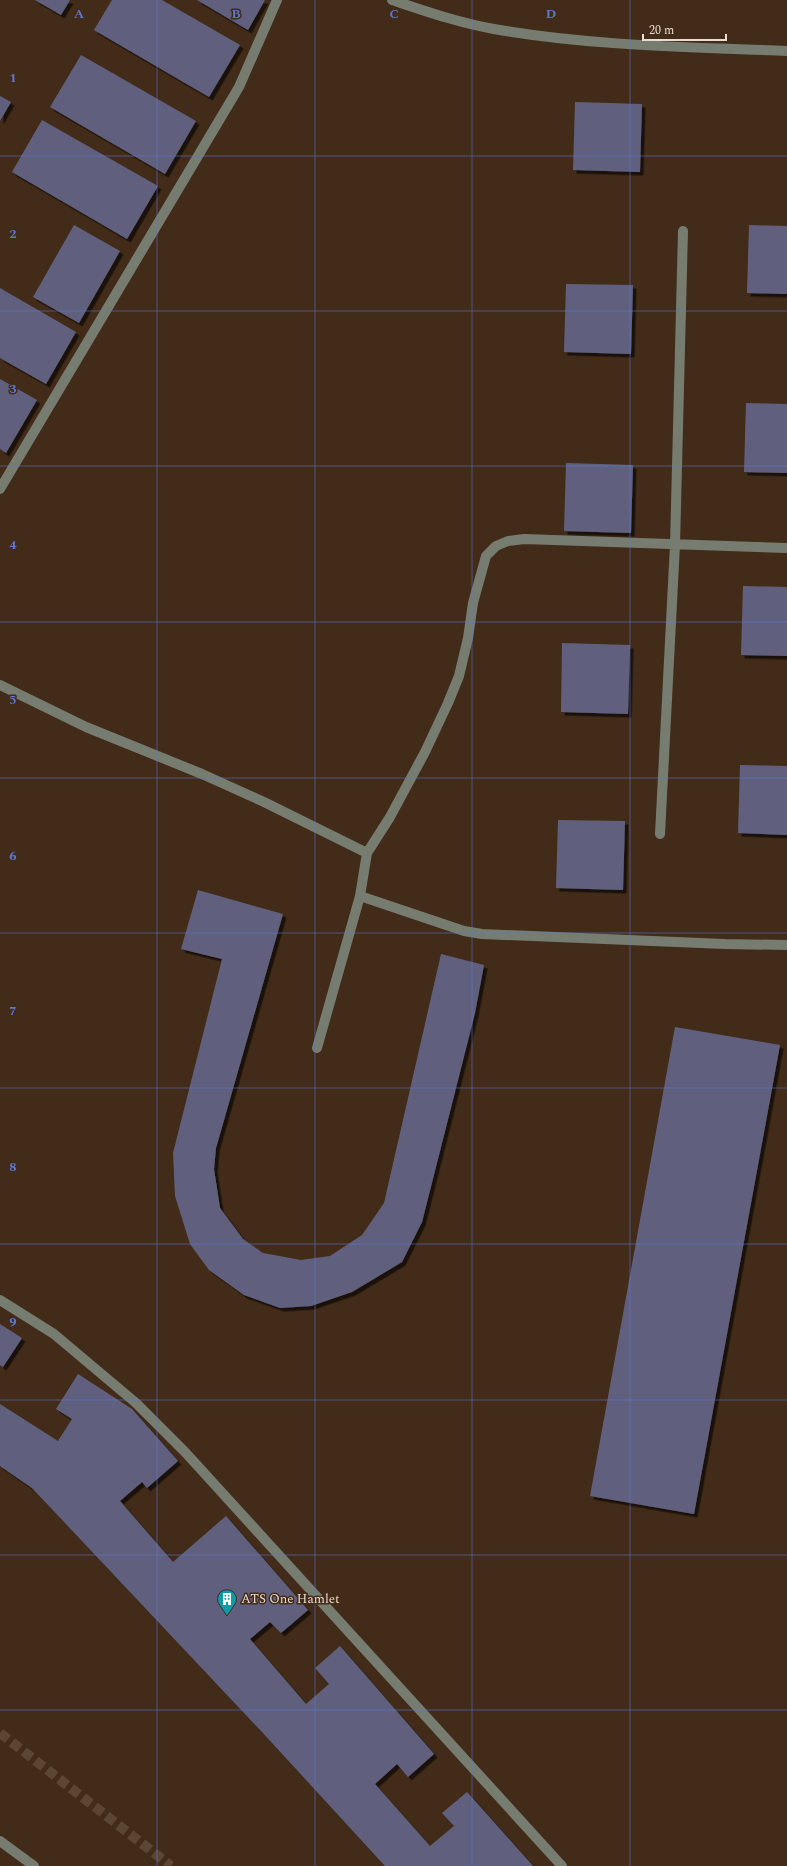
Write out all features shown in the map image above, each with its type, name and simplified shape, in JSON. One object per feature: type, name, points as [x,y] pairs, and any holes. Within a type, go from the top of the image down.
[{"type":"street","points":[[0,489],[239,87],[277,0]]},
{"type":"street","points":[[392,0],[448,19],[493,29],[599,43],[787,51]]},
{"type":"street","points":[[660,834],[675,545],[683,231]]},
{"type":"street","points":[[317,1048],[360,896],[367,853],[390,817],[425,752],[448,703],[461,668],[474,603],[486,556],[496,546],[508,541],[524,539],[787,548]]},
{"type":"street","points":[[0,685],[86,727],[257,798],[367,853]]},
{"type":"street","points":[[360,896],[464,931],[482,934],[709,944],[787,945]]},
{"type":"street","points":[[0,1300],[54,1334],[141,1408],[185,1452],[562,1866]]},
{"type":"street","points":[[0,1841],[34,1866]]},
{"type":"building","points":[[35,0],[70,0],[61,15]]},
{"type":"building","points":[[112,0],[162,0],[240,45],[209,97],[94,30]]},
{"type":"building","points":[[197,0],[265,0],[248,30]]},
{"type":"building","points":[[81,55],[196,121],[165,174],[50,107]]},
{"type":"building","points":[[0,96],[11,102],[0,121]]},
{"type":"building","points":[[575,102],[642,104],[640,172],[573,170]]},
{"type":"building","points":[[42,120],[158,186],[127,239],[12,172]]},
{"type":"building","points":[[74,225],[120,251],[79,323],[33,297]]},
{"type":"building","points":[[749,225],[787,226],[787,294],[747,293]]},
{"type":"building","points":[[566,284],[633,285],[631,354],[564,352]]},
{"type":"building","points":[[0,288],[76,332],[46,384],[0,358]]},
{"type":"building","points":[[0,379],[37,400],[6,453],[0,449]]},
{"type":"building","points":[[746,403],[787,404],[787,473],[744,472]]},
{"type":"building","points":[[566,463],[633,465],[631,533],[564,531]]},
{"type":"building","points":[[743,586],[787,587],[787,656],[741,655]]},
{"type":"building","points":[[562,643],[630,645],[628,714],[561,712]]},
{"type":"building","points":[[740,765],[787,766],[787,835],[738,833]]},
{"type":"building","points":[[558,820],[625,821],[623,890],[556,888]]},
{"type":"building","points":[[198,890],[283,914],[216,1148],[214,1169],[220,1208],[243,1239],[263,1253],[301,1260],[330,1256],[362,1235],[384,1203],[441,954],[484,965],[475,1013],[422,1222],[402,1262],[352,1292],[311,1306],[280,1308],[244,1295],[209,1270],[190,1244],[175,1196],[173,1153],[222,959],[181,949]]},
{"type":"building","points":[[675,1027],[780,1045],[694,1514],[590,1496]]},
{"type":"building","points":[[0,1324],[22,1338],[3,1367],[0,1365]]},
{"type":"building","name":"ATS One Hamlet","points":[[78,1374],[132,1409],[178,1461],[147,1488],[142,1482],[120,1501],[173,1562],[226,1516],[308,1610],[281,1633],[270,1622],[250,1639],[306,1704],[329,1684],[315,1668],[340,1646],[434,1754],[408,1777],[397,1764],[375,1784],[430,1846],[454,1826],[442,1813],[467,1792],[533,1866],[385,1866],[262,1732],[32,1488],[0,1466],[0,1404],[58,1441],[72,1419],[56,1409]]},
{"type":"tunnel","points":[[0,1733],[171,1866]]},
{"type":"place","name":"ATS One Hamlet","points":[[227,1616]]}]
